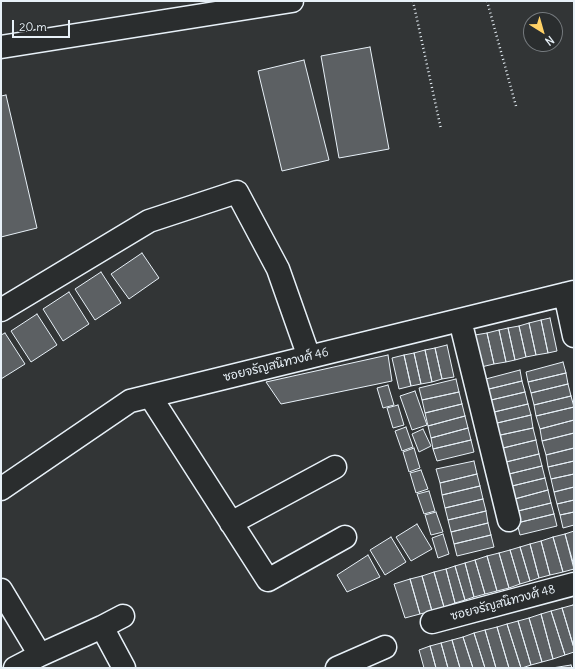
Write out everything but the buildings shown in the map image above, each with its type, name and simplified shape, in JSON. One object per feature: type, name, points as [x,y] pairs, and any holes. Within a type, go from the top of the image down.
[{"type":"street","points":[[1,47],[233,6],[292,1]]},
{"type":"street","points":[[1,310],[149,221],[236,192],[278,269],[309,357]]},
{"type":"street","points":[[570,293],[574,336]]},
{"type":"street","name":"ซอยจรัญสนิทวงศ์ 46","points":[[1,489],[130,401],[570,293]]},
{"type":"street","points":[[460,320],[509,520]]},
{"type":"street","points":[[150,396],[268,580],[345,537]]},
{"type":"street","points":[[232,523],[335,467]]},
{"type":"street","name":"ซอยจรัญสนิทวงศ์ 48","points":[[432,622],[574,584]]},
{"type":"street","points":[[1,590],[40,655]]},
{"type":"street","points":[[15,668],[122,616]]},
{"type":"street","points":[[102,627],[124,668]]},
{"type":"street","points":[[337,668],[385,647]]},
{"type":"path","points":[[413,1],[441,129]]},
{"type":"path","points":[[487,1],[516,106]]}]
